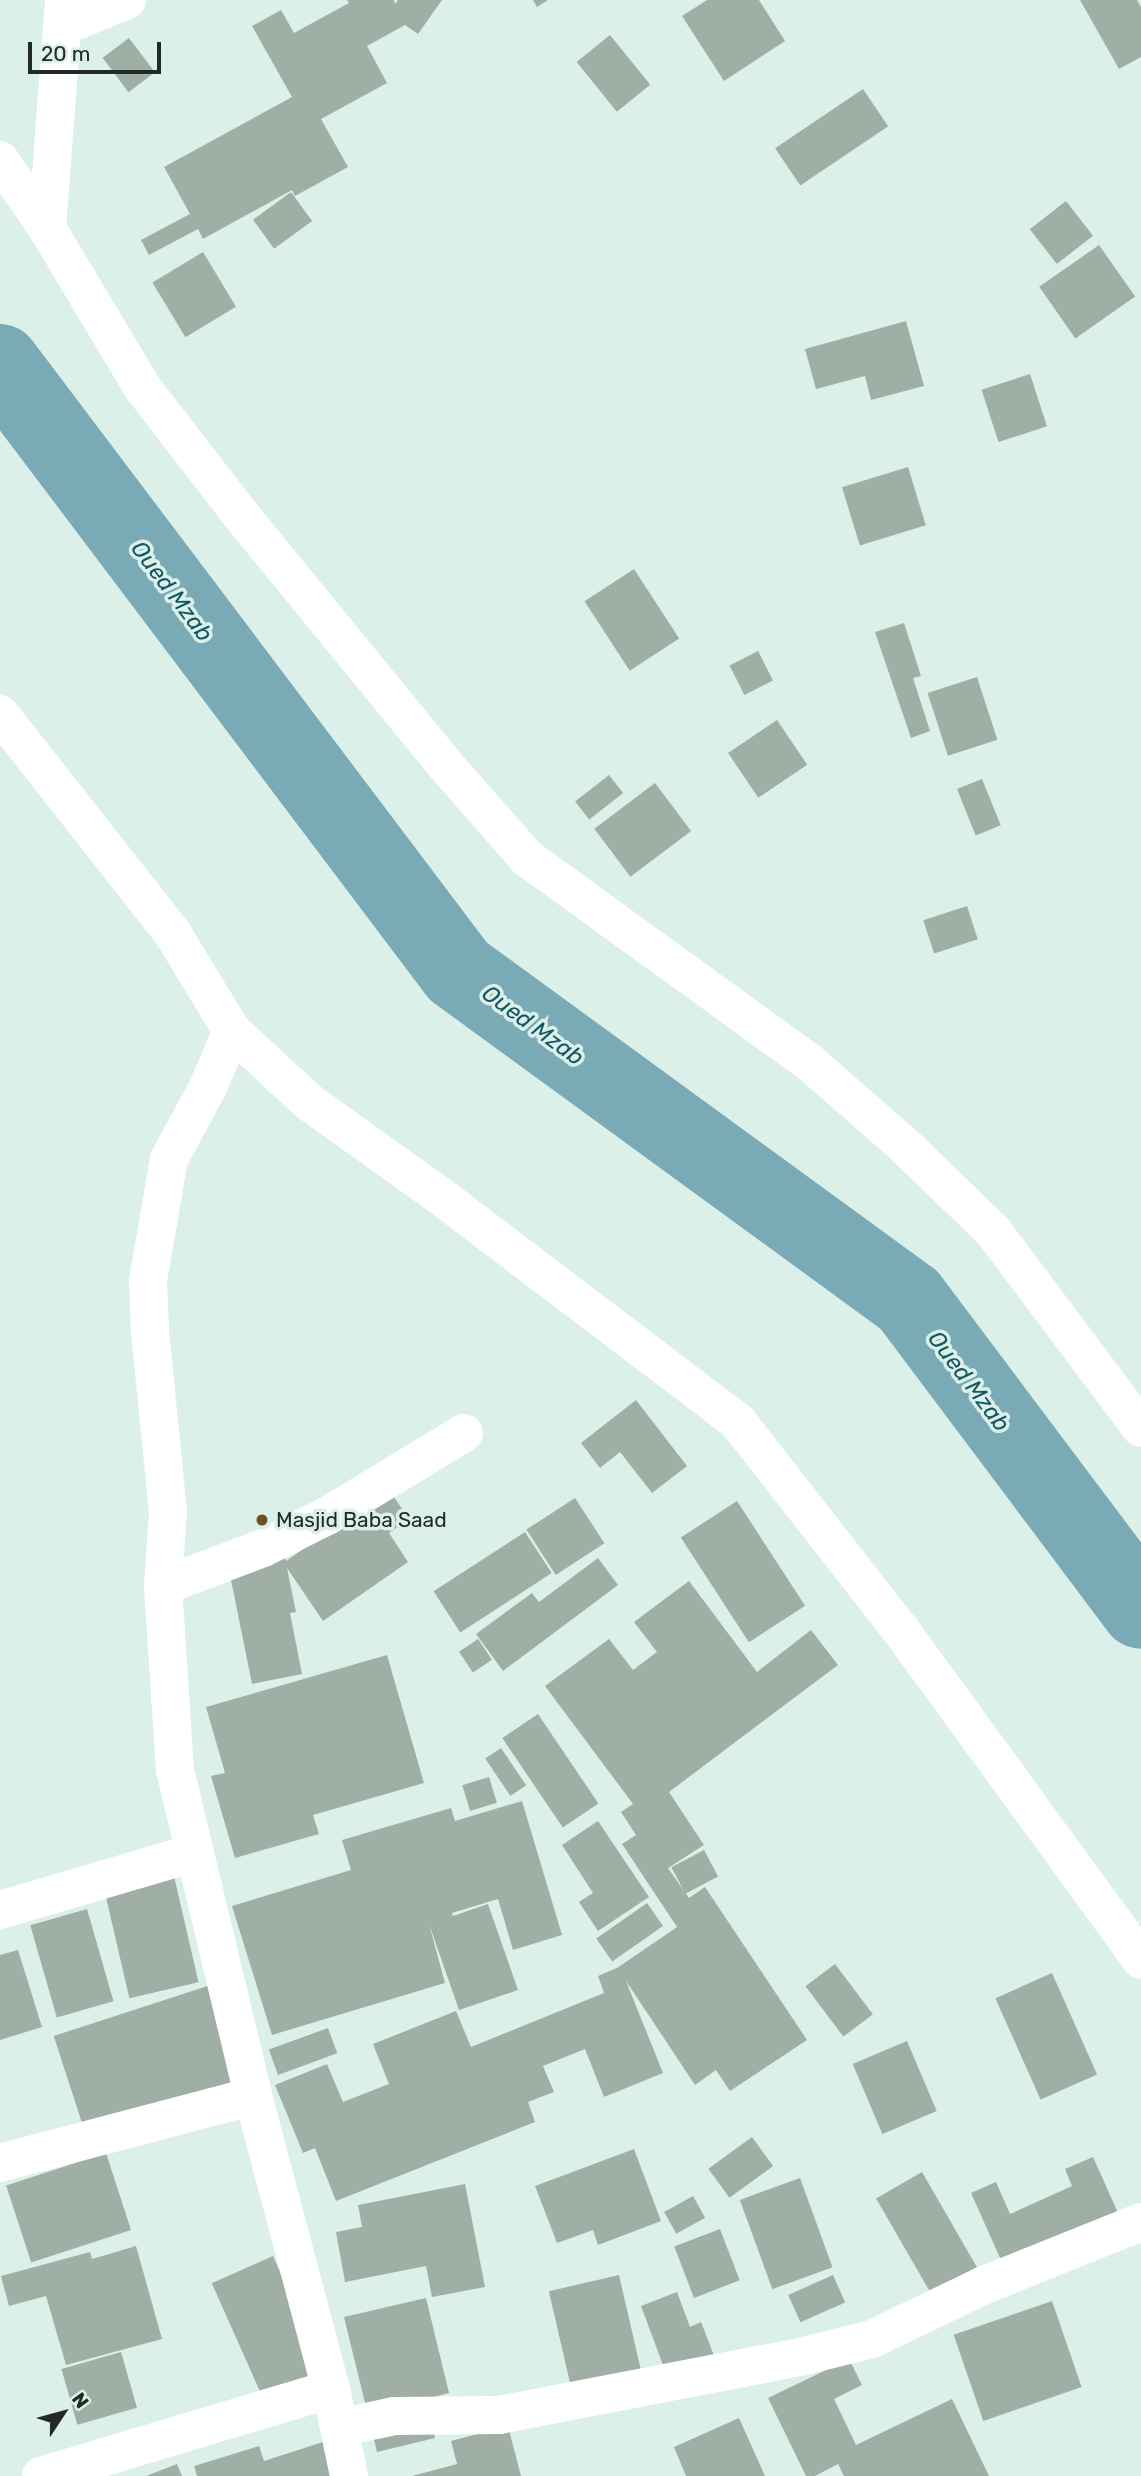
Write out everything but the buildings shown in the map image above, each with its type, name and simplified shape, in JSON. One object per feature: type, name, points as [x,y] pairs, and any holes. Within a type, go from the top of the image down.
[{"type":"street","points":[[47,228],[64,13],[127,0]]},
{"type":"street","points":[[0,160],[47,228],[142,387],[240,514],[448,768],[527,858],[809,1062],[906,1147],[993,1231],[1141,1428]]},
{"type":"street","points":[[0,715],[173,934],[232,1031],[309,1102],[439,1195],[738,1422],[900,1629],[1141,1959]]},
{"type":"street","points":[[232,1031],[208,1087],[169,1159],[148,1280],[150,1331],[168,1512],[163,1586],[175,1770],[253,2096],[331,2389],[349,2476]]},
{"type":"street","points":[[163,1586],[263,1548],[327,1516],[464,1433]]},
{"type":"street","points":[[0,1910],[194,1853]]},
{"type":"street","points":[[0,2163],[253,2096]]},
{"type":"street","points":[[339,2428],[394,2416],[499,2415],[804,2356],[872,2339],[982,2286],[1141,2222]]},
{"type":"street","points":[[41,2476],[331,2389]]},
{"type":"waterway","name":"Oued Mzab","points":[[0,364],[458,971],[909,1300],[1141,1609]]},
{"type":"place","name":"Masjid Baba Saad","points":[[262,1520]]}]
